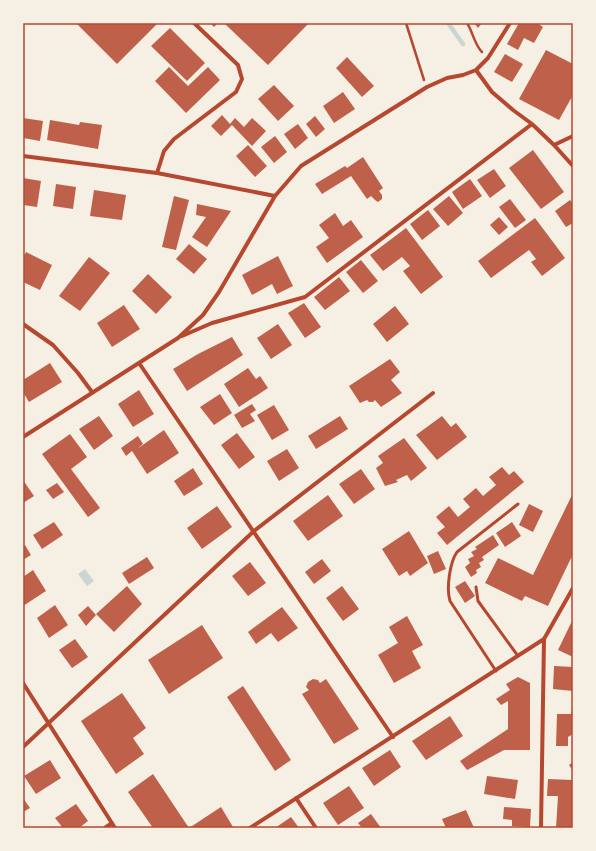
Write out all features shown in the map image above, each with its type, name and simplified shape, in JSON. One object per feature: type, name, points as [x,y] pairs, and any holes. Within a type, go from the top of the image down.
[{"type":"street","points":[[157,173],[164,151],[174,139],[236,92],[242,79],[238,64],[194,23]]},
{"type":"street","points":[[178,338],[203,315],[219,292],[275,196],[301,166],[427,87],[447,78],[463,75],[476,70],[488,58],[510,23]]},
{"type":"street","points":[[476,70],[492,92],[532,124],[573,166]]},
{"type":"street","points":[[23,438],[92,392],[178,338],[212,323],[305,297],[532,124]]},
{"type":"street","points":[[554,145],[573,136]]},
{"type":"street","points":[[23,156],[157,173],[275,196]]},
{"type":"street","points":[[23,324],[53,345],[78,373],[92,392]]},
{"type":"street","points":[[139,363],[393,737]]},
{"type":"street","points":[[23,747],[254,531],[433,393]]},
{"type":"street","points":[[250,828],[544,639],[573,588]]},
{"type":"street","points":[[541,828],[544,639]]},
{"type":"street","points":[[23,683],[115,828]]},
{"type":"street","points":[[296,798],[316,828]]},
{"type":"street","points":[[105,828],[112,823]]},
{"type":"lane","points":[[496,671],[450,600],[448,595],[449,583],[454,557],[457,552],[518,504]]},
{"type":"lane","points":[[476,587],[478,601],[518,656]]},
{"type":"path","points":[[406,23],[427,87]]},
{"type":"path","points":[[467,23],[477,47],[488,58]]},
{"type":"shaded area","points":[[85,569],[94,581],[87,586],[78,574]]},
{"type":"building","points":[[76,23],[158,23],[117,64]]},
{"type":"building","points":[[210,23],[218,23],[214,27]]},
{"type":"building","points":[[224,23],[309,23],[268,65]]},
{"type":"building","points":[[474,23],[482,23],[478,28]]},
{"type":"building","points":[[519,23],[537,23],[543,27],[534,43],[524,38],[518,50],[507,44]]},
{"type":"building","points":[[170,28],[205,63],[187,81],[151,46]]},
{"type":"building","points":[[546,50],[573,64],[573,95],[559,120],[519,99]]},
{"type":"building","points":[[505,54],[523,64],[512,82],[494,72]]},
{"type":"building","points":[[347,57],[374,86],[362,97],[336,68]]},
{"type":"building","points":[[169,67],[188,86],[208,67],[220,80],[186,113],[155,81]]},
{"type":"building","points":[[274,85],[294,106],[278,121],[258,99]]},
{"type":"building","points":[[343,92],[355,109],[334,123],[323,106]]},
{"type":"building","points":[[222,115],[230,124],[235,118],[244,127],[252,118],[266,131],[252,146],[232,125],[221,136],[211,126]]},
{"type":"building","points":[[315,116],[325,129],[316,137],[306,124]]},
{"type":"building","points":[[23,118],[43,121],[40,141],[23,138]]},
{"type":"building","points":[[50,120],[79,125],[80,122],[102,125],[98,149],[47,140]]},
{"type":"building","points":[[298,124],[308,138],[295,149],[284,134]]},
{"type":"building","points":[[275,136],[287,152],[274,163],[261,147]]},
{"type":"building","points":[[248,145],[267,166],[255,177],[236,156]]},
{"type":"building","points":[[533,150],[564,192],[541,209],[509,168]]},
{"type":"building","points":[[363,157],[383,188],[379,191],[382,195],[382,199],[378,202],[371,196],[367,199],[351,176],[322,194],[315,184],[345,166],[347,168]]},
{"type":"building","points":[[494,169],[506,186],[490,198],[477,180]]},
{"type":"building","points":[[23,178],[41,181],[37,207],[23,205]]},
{"type":"building","points":[[470,179],[482,196],[463,209],[452,192]]},
{"type":"building","points":[[56,184],[76,187],[73,209],[53,206]]},
{"type":"building","points":[[94,190],[126,195],[122,220],[90,216]]},
{"type":"building","points":[[174,196],[189,200],[176,250],[162,247]]},
{"type":"building","points":[[449,196],[463,213],[448,226],[433,209]]},
{"type":"building","points":[[510,199],[526,220],[515,228],[499,207]]},
{"type":"building","points":[[570,200],[573,204],[573,223],[566,227],[555,211]]},
{"type":"building","points":[[197,204],[231,211],[207,247],[192,237],[206,217],[196,215]]},
{"type":"building","points":[[428,210],[440,226],[422,240],[410,224]]},
{"type":"building","points":[[335,213],[343,226],[351,220],[363,237],[327,263],[316,247],[329,238],[319,225]]},
{"type":"building","points":[[499,217],[508,227],[499,235],[490,225]]},
{"type":"building","points":[[535,218],[565,258],[542,276],[531,262],[536,259],[529,250],[491,278],[478,261]]},
{"type":"building","points":[[406,228],[443,277],[421,294],[403,271],[410,266],[402,257],[383,271],[370,255]]},
{"type":"building","points":[[189,244],[207,259],[194,274],[176,259]]},
{"type":"building","points":[[26,252],[52,265],[40,290],[23,282],[23,258]]},
{"type":"building","points":[[278,256],[293,286],[277,294],[272,284],[252,295],[242,275]]},
{"type":"building","points":[[89,257],[110,273],[80,311],[59,296]]},
{"type":"building","points":[[361,260],[378,281],[363,293],[346,272]]},
{"type":"building","points":[[148,274],[172,297],[156,314],[132,291]]},
{"type":"building","points":[[339,277],[350,291],[325,310],[314,297]]},
{"type":"building","points":[[304,303],[321,327],[305,338],[288,313]]},
{"type":"building","points":[[124,305],[140,329],[112,347],[97,323]]},
{"type":"building","points":[[395,306],[409,324],[387,342],[373,324]]},
{"type":"building","points":[[278,324],[292,345],[271,359],[257,338]]},
{"type":"building","points":[[232,337],[243,355],[187,391],[173,369],[198,354]]},
{"type":"building","points":[[390,359],[400,372],[391,380],[402,393],[381,407],[375,400],[373,402],[369,402],[367,400],[360,403],[349,386]]},
{"type":"building","points":[[50,363],[62,382],[29,402],[23,392],[23,380]]},
{"type":"building","points":[[248,368],[256,379],[260,376],[268,388],[239,407],[224,384]]},
{"type":"building","points":[[139,390],[154,414],[133,427],[118,404]]},
{"type":"building","points":[[220,394],[232,413],[214,425],[200,407]]},
{"type":"building","points":[[252,404],[256,410],[250,414],[255,421],[242,428],[234,415]]},
{"type":"building","points":[[274,405],[289,430],[272,440],[257,415]]},
{"type":"building","points":[[99,416],[113,436],[94,450],[79,429]]},
{"type":"building","points":[[340,416],[348,429],[316,449],[308,436]]},
{"type":"building","points":[[442,416],[451,427],[456,423],[467,437],[437,460],[416,435]]},
{"type":"building","points":[[164,430],[179,453],[147,474],[132,451],[126,456],[121,448],[138,436],[143,444],[137,449]]},
{"type":"building","points":[[237,433],[255,457],[239,469],[221,445]]},
{"type":"building","points":[[70,434],[87,457],[71,469],[100,508],[88,517],[42,454]]},
{"type":"building","points":[[404,438],[427,468],[411,481],[407,475],[396,480],[398,482],[385,486],[376,468],[383,463],[378,456]]},
{"type":"building","points":[[287,449],[299,468],[279,481],[267,461]]},
{"type":"building","points":[[502,467],[509,475],[514,471],[524,482],[447,545],[437,533],[445,527],[436,517],[449,506],[458,517],[470,507],[463,499],[476,488],[483,496],[496,485],[489,477]]},
{"type":"building","points":[[193,468],[203,484],[184,496],[174,481]]},
{"type":"building","points":[[361,469],[375,489],[354,504],[339,484]]},
{"type":"building","points":[[23,480],[34,496],[23,503]]},
{"type":"building","points":[[57,483],[64,492],[53,499],[46,490]]},
{"type":"building","points":[[573,493],[573,554],[548,606],[525,596],[522,601],[485,583],[498,558],[533,575]]},
{"type":"building","points":[[328,495],[343,516],[308,541],[293,521]]},
{"type":"building","points":[[529,504],[543,511],[533,532],[519,525]]},
{"type":"building","points":[[217,506],[232,527],[202,549],[187,528]]},
{"type":"building","points":[[54,522],[63,535],[42,549],[33,535]]},
{"type":"building","points":[[512,522],[521,536],[505,547],[496,533]]},
{"type":"building","points":[[409,531],[428,563],[410,576],[407,571],[399,576],[382,549]]},
{"type":"building","points":[[493,535],[499,545],[482,557],[484,560],[479,563],[481,567],[476,570],[477,573],[471,577],[465,567],[470,563],[468,559],[474,556],[471,552],[477,549],[475,547]]},
{"type":"building","points":[[25,545],[31,555],[23,560],[23,547]]},
{"type":"building","points":[[438,551],[446,569],[434,574],[427,556]]},
{"type":"building","points":[[147,557],[154,568],[129,584],[122,573]]},
{"type":"building","points":[[322,559],[331,571],[314,584],[305,572]]},
{"type":"building","points":[[250,562],[266,583],[248,596],[232,576]]},
{"type":"building","points":[[33,570],[46,591],[23,606],[23,577]]},
{"type":"building","points":[[465,581],[475,596],[465,603],[455,587]]},
{"type":"building","points":[[127,586],[142,604],[114,632],[96,614]]},
{"type":"building","points":[[342,586],[359,609],[343,621],[326,598]]},
{"type":"building","points":[[55,605],[68,625],[49,638],[37,618]]},
{"type":"building","points":[[88,606],[96,615],[86,626],[78,615]]},
{"type":"building","points":[[282,607],[298,628],[278,642],[271,633],[256,644],[248,632]]},
{"type":"building","points":[[407,616],[423,645],[412,651],[421,668],[394,683],[378,655],[398,643],[389,627]]},
{"type":"building","points":[[572,621],[573,622],[573,657],[558,650]]},
{"type":"building","points":[[202,625],[223,658],[169,694],[148,660]]},
{"type":"building","points":[[75,639],[88,657],[72,668],[59,650]]},
{"type":"building","points":[[554,666],[573,667],[573,691],[553,689]]},
{"type":"building","points":[[518,677],[530,683],[530,750],[504,750],[467,770],[460,761],[508,729],[508,701],[501,705],[496,699],[510,690],[506,684]]},
{"type":"building","points":[[313,679],[318,680],[320,683],[326,679],[359,729],[334,744],[302,694],[309,690],[306,687],[308,682]]},
{"type":"building","points":[[243,686],[291,760],[275,771],[227,697]]},
{"type":"building","points":[[122,693],[146,728],[133,738],[144,754],[116,774],[81,721]]},
{"type":"building","points":[[572,709],[573,734],[568,737],[568,746],[556,746],[557,714],[571,714]]},
{"type":"building","points":[[450,716],[463,736],[426,760],[412,741]]},
{"type":"building","points":[[390,750],[401,767],[374,786],[362,768]]},
{"type":"building","points":[[50,760],[61,778],[36,794],[24,776]]},
{"type":"building","points":[[573,762],[573,771],[569,765]]},
{"type":"building","points":[[153,774],[189,828],[153,828],[128,792]]},
{"type":"building","points":[[487,776],[518,780],[515,799],[484,794]]},
{"type":"building","points":[[548,779],[573,780],[573,828],[556,828],[558,796],[547,796]]},
{"type":"building","points":[[349,786],[364,808],[338,825],[323,803]]},
{"type":"building","points":[[23,798],[30,808],[23,812]]},
{"type":"building","points":[[76,804],[88,821],[79,828],[63,828],[55,818]]},
{"type":"building","points":[[221,807],[233,827],[189,828]]},
{"type":"building","points":[[504,807],[531,809],[530,827],[512,826],[512,820],[503,819]]},
{"type":"building","points":[[466,810],[474,828],[446,828],[442,819]]},
{"type":"building","points":[[371,814],[381,828],[362,828],[358,823]]},
{"type":"building","points":[[291,817],[299,828],[275,828]]},
{"type":"waterway","points":[[448,23],[463,44]]}]
